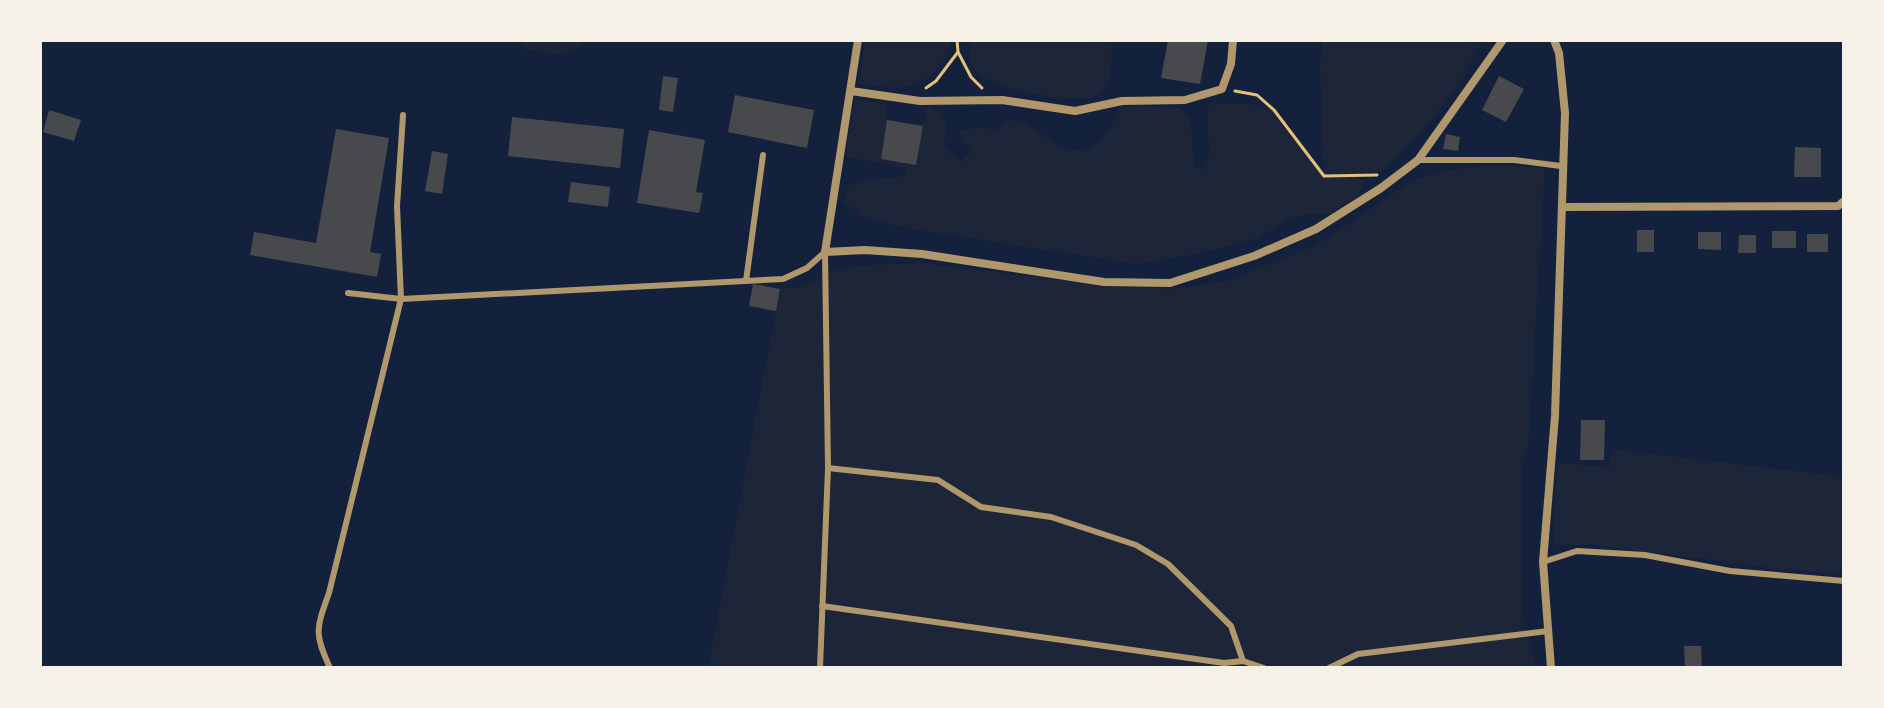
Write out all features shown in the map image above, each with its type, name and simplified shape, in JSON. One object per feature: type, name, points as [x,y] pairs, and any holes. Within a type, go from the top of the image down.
[{"type":"street","points":[[858,40],[825,252],[865,250],[922,254],[1104,282],[1170,283],[1254,256],[1316,229],[1390,182],[1418,160],[1503,40]]},
{"type":"street","points":[[851,91],[920,101],[1002,100],[1075,111],[1122,101],[1185,100],[1222,89],[1231,64],[1233,40]]},
{"type":"street","points":[[1551,668],[1543,562],[1555,416],[1565,113],[1559,53],[1554,40]]},
{"type":"street","points":[[1562,207],[1838,206],[1844,201]]},
{"type":"lane","points":[[330,668],[319,644],[317,626],[329,593],[401,299],[397,206],[403,115]]},
{"type":"lane","points":[[746,281],[763,155]]},
{"type":"lane","points":[[1418,160],[1514,160],[1561,166]]},
{"type":"lane","points":[[348,293],[401,299],[783,279],[807,268],[825,252]]},
{"type":"lane","points":[[820,668],[828,468],[825,252]]},
{"type":"lane","points":[[828,468],[938,480],[981,507],[1051,517],[1136,545],[1168,564],[1231,626],[1243,661]]},
{"type":"lane","points":[[1543,562],[1577,551],[1645,555],[1730,571],[1844,581]]},
{"type":"lane","points":[[822,606],[1222,665],[1243,661],[1264,668]]},
{"type":"lane","points":[[1329,668],[1358,654],[1548,631]]},
{"type":"path","points":[[957,40],[958,52],[971,77],[1002,100]]},
{"type":"path","points":[[901,98],[923,90],[936,81],[958,52]]},
{"type":"path","points":[[1222,89],[1257,95],[1274,110],[1324,176],[1381,175],[1390,182]]},
{"type":"shaded area","points":[[519,40],[582,40],[581,47],[559,55],[523,49]]},
{"type":"shaded area","points":[[865,40],[951,40],[945,59],[929,77],[911,85],[891,87],[859,84]]},
{"type":"shaded area","points":[[980,40],[1066,40],[1112,44],[1111,70],[1106,87],[1093,96],[1060,98],[1000,85],[977,73],[973,66],[970,44]]},
{"type":"shaded area","points":[[1322,40],[1449,40],[1480,44],[1450,96],[1382,172],[1324,174],[1320,69]]},
{"type":"shaded area","points":[[855,98],[885,105],[887,120],[881,159],[915,165],[927,106],[940,112],[947,125],[944,147],[961,162],[972,150],[963,142],[960,130],[985,127],[996,132],[1004,121],[1021,121],[1055,144],[1078,150],[1088,148],[1104,136],[1120,106],[1180,108],[1191,121],[1194,167],[1205,170],[1209,152],[1207,120],[1210,103],[1248,104],[1274,110],[1324,176],[1357,176],[1364,183],[1359,194],[1329,214],[1309,214],[1290,219],[1258,238],[1206,252],[1136,264],[911,229],[863,218],[844,202],[846,189],[858,180],[907,176],[905,168],[845,157]]},
{"type":"shaded area","points":[[1488,165],[1545,168],[1528,451],[1521,463],[1523,620],[1532,645],[1533,668],[708,668],[780,289],[799,287],[836,270],[922,263],[1109,286],[1173,289],[1225,281],[1309,248],[1410,181],[1442,171]]},
{"type":"shaded area","points":[[1612,449],[1844,477],[1844,574],[1771,568],[1596,545],[1553,545],[1557,463],[1610,467]]},
{"type":"building","points":[[1168,40],[1208,40],[1200,84],[1161,78]]},
{"type":"building","points":[[663,76],[678,78],[673,112],[659,110]]},
{"type":"building","points":[[1499,76],[1524,89],[1506,122],[1482,110]]},
{"type":"building","points":[[735,95],[814,110],[807,148],[728,132]]},
{"type":"building","points":[[49,110],[81,120],[74,141],[43,132]]},
{"type":"building","points":[[512,117],[624,129],[620,168],[508,156]]},
{"type":"building","points":[[887,120],[923,126],[916,165],[881,159]]},
{"type":"building","points":[[336,129],[389,138],[370,252],[381,254],[377,277],[250,255],[254,232],[316,243]]},
{"type":"building","points":[[649,130],[705,140],[696,192],[703,193],[699,213],[637,203]]},
{"type":"building","points":[[1446,134],[1460,137],[1458,151],[1443,149]]},
{"type":"building","points":[[1795,147],[1821,148],[1821,177],[1794,177]]},
{"type":"building","points":[[432,151],[448,154],[442,194],[425,191]]},
{"type":"building","points":[[571,182],[610,187],[608,207],[568,202]]},
{"type":"building","points":[[1637,230],[1654,230],[1654,252],[1637,252]]},
{"type":"building","points":[[1772,231],[1796,231],[1796,248],[1772,248]]},
{"type":"building","points":[[1698,232],[1721,232],[1721,250],[1698,249]]},
{"type":"building","points":[[1807,234],[1828,234],[1828,252],[1807,252]]},
{"type":"building","points":[[1739,235],[1756,235],[1756,253],[1738,253]]},
{"type":"building","points":[[753,284],[780,289],[776,311],[749,306]]},
{"type":"building","points":[[1581,420],[1605,420],[1604,460],[1580,460]]},
{"type":"building","points":[[1684,646],[1701,646],[1702,668],[1685,668]]}]
